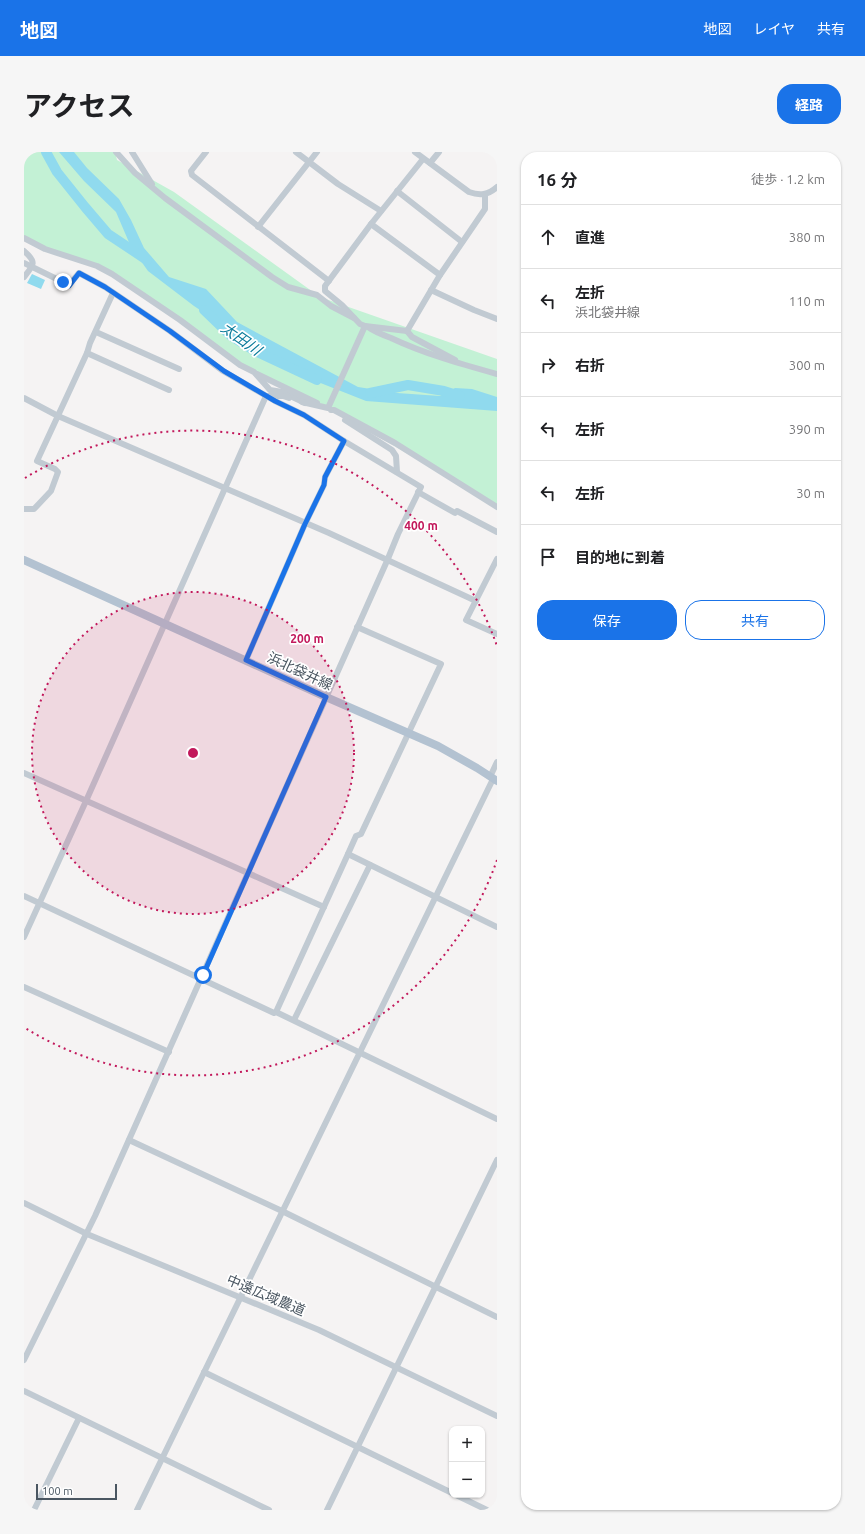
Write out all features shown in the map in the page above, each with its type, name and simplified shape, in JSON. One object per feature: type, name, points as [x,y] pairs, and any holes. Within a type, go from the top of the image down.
[{"type":"main road","name":"浜北袋井線","points":[[24,560],[326,697],[438,746],[493,779]]},
{"type":"street","points":[[116,152],[135,173],[165,198],[288,287],[317,295],[331,306],[354,318]]},
{"type":"street","points":[[132,152],[153,188]]},
{"type":"street","points":[[206,152],[191,171],[192,175],[329,281]]},
{"type":"street","points":[[296,152],[338,184],[381,211]]},
{"type":"street","points":[[258,227],[317,152]]},
{"type":"street","points":[[414,152],[469,192],[477,195],[485,195],[492,192],[497,187]]},
{"type":"street","points":[[430,164],[439,152]]},
{"type":"street","points":[[423,159],[324,286],[325,291],[342,305],[361,325],[429,354],[497,374]]},
{"type":"street","points":[[397,191],[462,242]]},
{"type":"street","points":[[408,331],[440,275],[485,209],[485,195]]},
{"type":"street","points":[[371,224],[440,275]]},
{"type":"street","points":[[24,238],[45,249],[96,266],[112,274],[180,320],[240,365],[328,407],[395,442],[497,507]]},
{"type":"street","points":[[24,251],[33,260],[31,268],[24,276]]},
{"type":"street","points":[[24,263],[31,268],[69,286],[79,273],[113,293],[170,331],[224,371],[266,396],[304,415],[421,487],[398,534],[87,1234],[24,1360]]},
{"type":"street","points":[[431,290],[497,319]]},
{"type":"street","points":[[24,511],[34,509],[51,492],[58,472],[55,469],[37,461],[113,293]]},
{"type":"street","points":[[366,327],[373,326],[408,331],[412,337],[459,363]]},
{"type":"street","points":[[328,407],[366,327]]},
{"type":"street","points":[[96,332],[179,369]]},
{"type":"street","points":[[87,353],[169,390]]},
{"type":"street","points":[[254,372],[270,390],[282,392],[305,403]]},
{"type":"street","points":[[266,396],[283,396],[321,407],[328,407]]},
{"type":"street","points":[[24,937],[266,396]]},
{"type":"street","points":[[24,398],[58,416],[305,524],[329,533],[476,601]]},
{"type":"street","points":[[328,407],[332,413],[392,450],[396,456],[397,472]]},
{"type":"street","points":[[246,660],[305,524],[324,485],[325,477],[344,441]]},
{"type":"street","points":[[418,492],[455,513],[457,511],[497,532]]},
{"type":"street","points":[[497,559],[466,620],[497,634]]},
{"type":"street","points":[[276,1012],[356,836],[361,834],[441,664],[357,627]]},
{"type":"street","points":[[137,1510],[493,779],[497,762]]},
{"type":"street","points":[[24,773],[324,907]]},
{"type":"street","points":[[348,854],[497,927]]},
{"type":"street","points":[[294,1020],[370,865]]},
{"type":"street","points":[[24,896],[202,978],[267,1010],[274,1013],[276,1012],[294,1020],[497,1119]]},
{"type":"street","points":[[24,987],[169,1052]]},
{"type":"street","points":[[129,1140],[282,1211],[497,1317]]},
{"type":"street","points":[[328,1510],[497,1160]]},
{"type":"street","name":"中遠広域農道","points":[[24,1203],[87,1234],[319,1330],[497,1416]]},
{"type":"street","points":[[204,1372],[449,1492]]},
{"type":"street","points":[[24,1391],[270,1510]]},
{"type":"street","points":[[34,1510],[79,1418]]},
{"type":"street","points":[[462,1498],[487,1510]]},
{"type":"green space","points":[[24,152],[115,152],[117,160],[174,192],[320,297],[497,359],[497,507],[334,410],[240,365],[139,292],[92,264],[34,244],[24,236]]},
{"type":"water","points":[[59,152],[74,152],[87,168],[119,199],[144,248],[169,277],[206,289],[237,322],[358,387],[397,393],[440,396],[455,388],[472,389],[497,397],[497,411],[366,401],[318,382],[254,346],[194,306],[148,271],[131,247],[116,212],[84,181]]},
{"type":"water","points":[[32,274],[45,280],[41,289],[27,283]]},
{"type":"waterway","name":"太田川","points":[[46,152],[57,172],[108,234],[147,260]]},
{"type":"waterway","name":"太田川","points":[[204,310],[230,335],[255,351],[317,380]]},
{"type":"waterway","name":"太田川","points":[[370,393],[408,385],[444,391],[460,396]]},
{"type":"route","points":[[63,282],[69,286],[79,273],[105,287],[170,331],[224,371],[275,401],[304,415],[344,441],[325,477],[324,485],[305,524],[246,660],[326,697],[203,975]]}]
